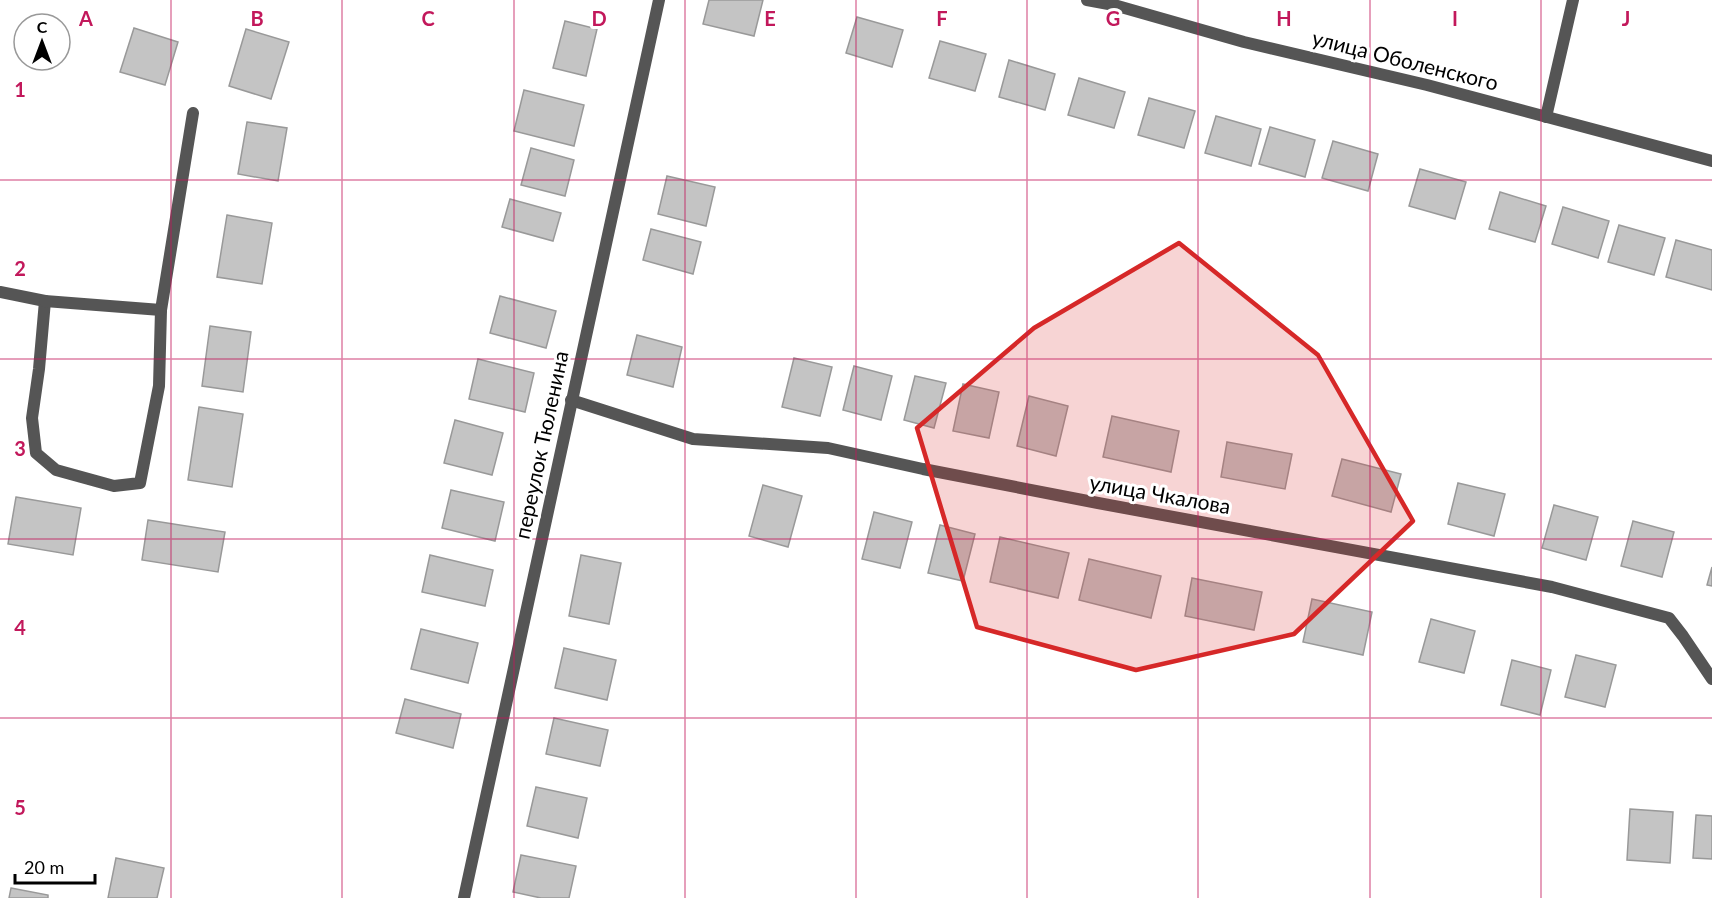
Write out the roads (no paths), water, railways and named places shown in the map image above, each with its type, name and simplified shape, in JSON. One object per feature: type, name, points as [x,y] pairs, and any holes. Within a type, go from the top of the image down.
[{"type":"street","name":"переулок Тюленина","points":[[464,898],[659,0]]},
{"type":"street","name":"улица Оболенского","points":[[1087,0],[1114,5],[1244,42],[1427,85],[1712,161]]},
{"type":"street","points":[[1546,117],[1573,0]]},
{"type":"street","points":[[45,301],[32,418],[36,453],[56,470],[114,486],[140,483],[159,386],[161,310],[193,113]]},
{"type":"street","points":[[0,292],[45,301],[161,310]]},
{"type":"street","name":"улица Чкалова","points":[[571,400],[693,439],[828,448],[1051,494],[1552,588],[1669,618],[1712,680]]}]
